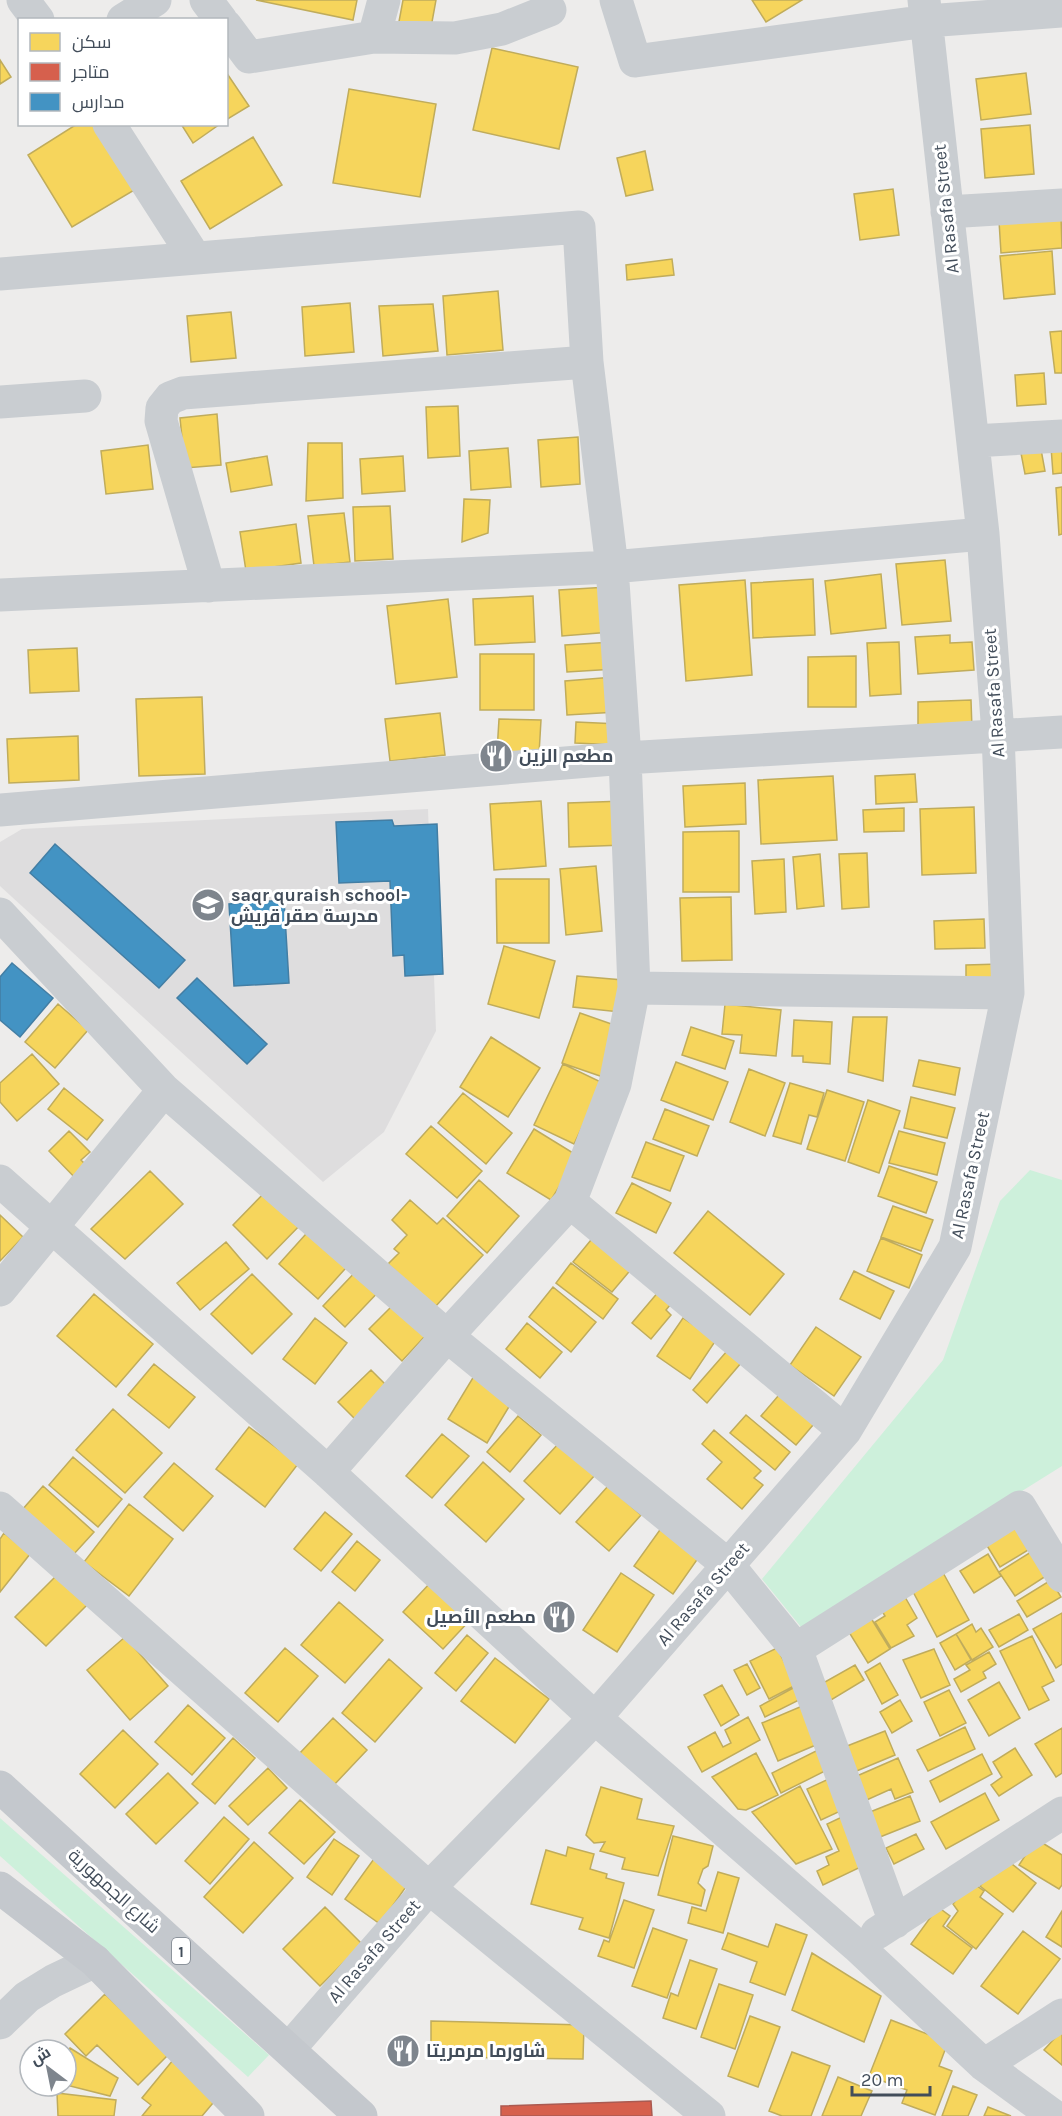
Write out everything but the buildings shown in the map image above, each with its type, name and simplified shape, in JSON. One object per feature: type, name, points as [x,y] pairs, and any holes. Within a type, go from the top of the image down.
[{"type":"main road","name":"شارع الجمهورية","points":[[0,1788],[361,2116]]},
{"type":"main road","points":[[0,1888],[95,1961],[248,2116]]},
{"type":"street","points":[[23,0],[36,18]]},
{"type":"street","points":[[126,18],[155,0]]},
{"type":"street","points":[[206,0],[220,18]]},
{"type":"street","points":[[374,37],[384,0]]},
{"type":"street","points":[[616,0],[635,61],[925,10],[1062,11]]},
{"type":"street","points":[[228,29],[249,57],[374,37],[455,38],[502,29],[550,10]]},
{"type":"street","name":"Al Rasafa Street","points":[[289,2049],[429,1888],[595,1718],[844,1431],[955,1247],[1008,993],[998,734],[983,534],[925,10]]},
{"type":"street","points":[[110,126],[195,258]]},
{"type":"street","points":[[947,212],[1062,205]]},
{"type":"street","points":[[0,274],[579,227],[587,362],[612,567],[625,758],[634,988],[615,1084],[570,1202],[447,1336],[328,1472]]},
{"type":"street","points":[[209,586],[162,421],[162,408],[170,398],[183,393],[587,362]]},
{"type":"street","points":[[0,402],[85,396]]},
{"type":"street","points":[[973,441],[1062,436]]},
{"type":"street","points":[[0,596],[612,567],[983,534]]},
{"type":"street","points":[[0,810],[625,758],[998,734],[1062,732]]},
{"type":"street","points":[[0,914],[164,1090],[447,1336],[728,1564],[796,1649],[894,1922]]},
{"type":"street","points":[[634,988],[1008,993]]},
{"type":"street","points":[[0,1290],[164,1090]]},
{"type":"street","points":[[0,1181],[328,1472],[595,1718],[857,1946],[984,2065],[1041,2112]]},
{"type":"street","points":[[570,1202],[844,1431]]},
{"type":"street","points":[[796,1649],[1020,1507],[1062,1576]]},
{"type":"street","points":[[0,1508],[429,1888],[709,2116]]},
{"type":"street","points":[[857,1946],[1062,1813]]},
{"type":"street","points":[[0,2023],[27,1997],[53,1981],[95,1961]]},
{"type":"street","points":[[984,2065],[1062,2015]]},
{"type":"shaded area","points":[[428,809],[436,1031],[384,1132],[323,1182],[0,886],[0,842],[22,829]]},
{"type":"green space","points":[[1030,1170],[1062,1180],[1062,1466],[937,1544],[805,1632],[762,1579],[943,1360],[1000,1201]]},
{"type":"green space","points":[[0,1818],[269,2055],[248,2077],[0,1856]]},
{"type":"place","name":"مطعم الزين","points":[[496,756]]},
{"type":"place","name":"saqr quraish school- مدرسة صقر قريش","points":[[208,905]]},
{"type":"place","name":"مطعم الأصيل","points":[[559,1617]]},
{"type":"place","name":"شاورما مرمريتا","points":[[403,2051]]}]
